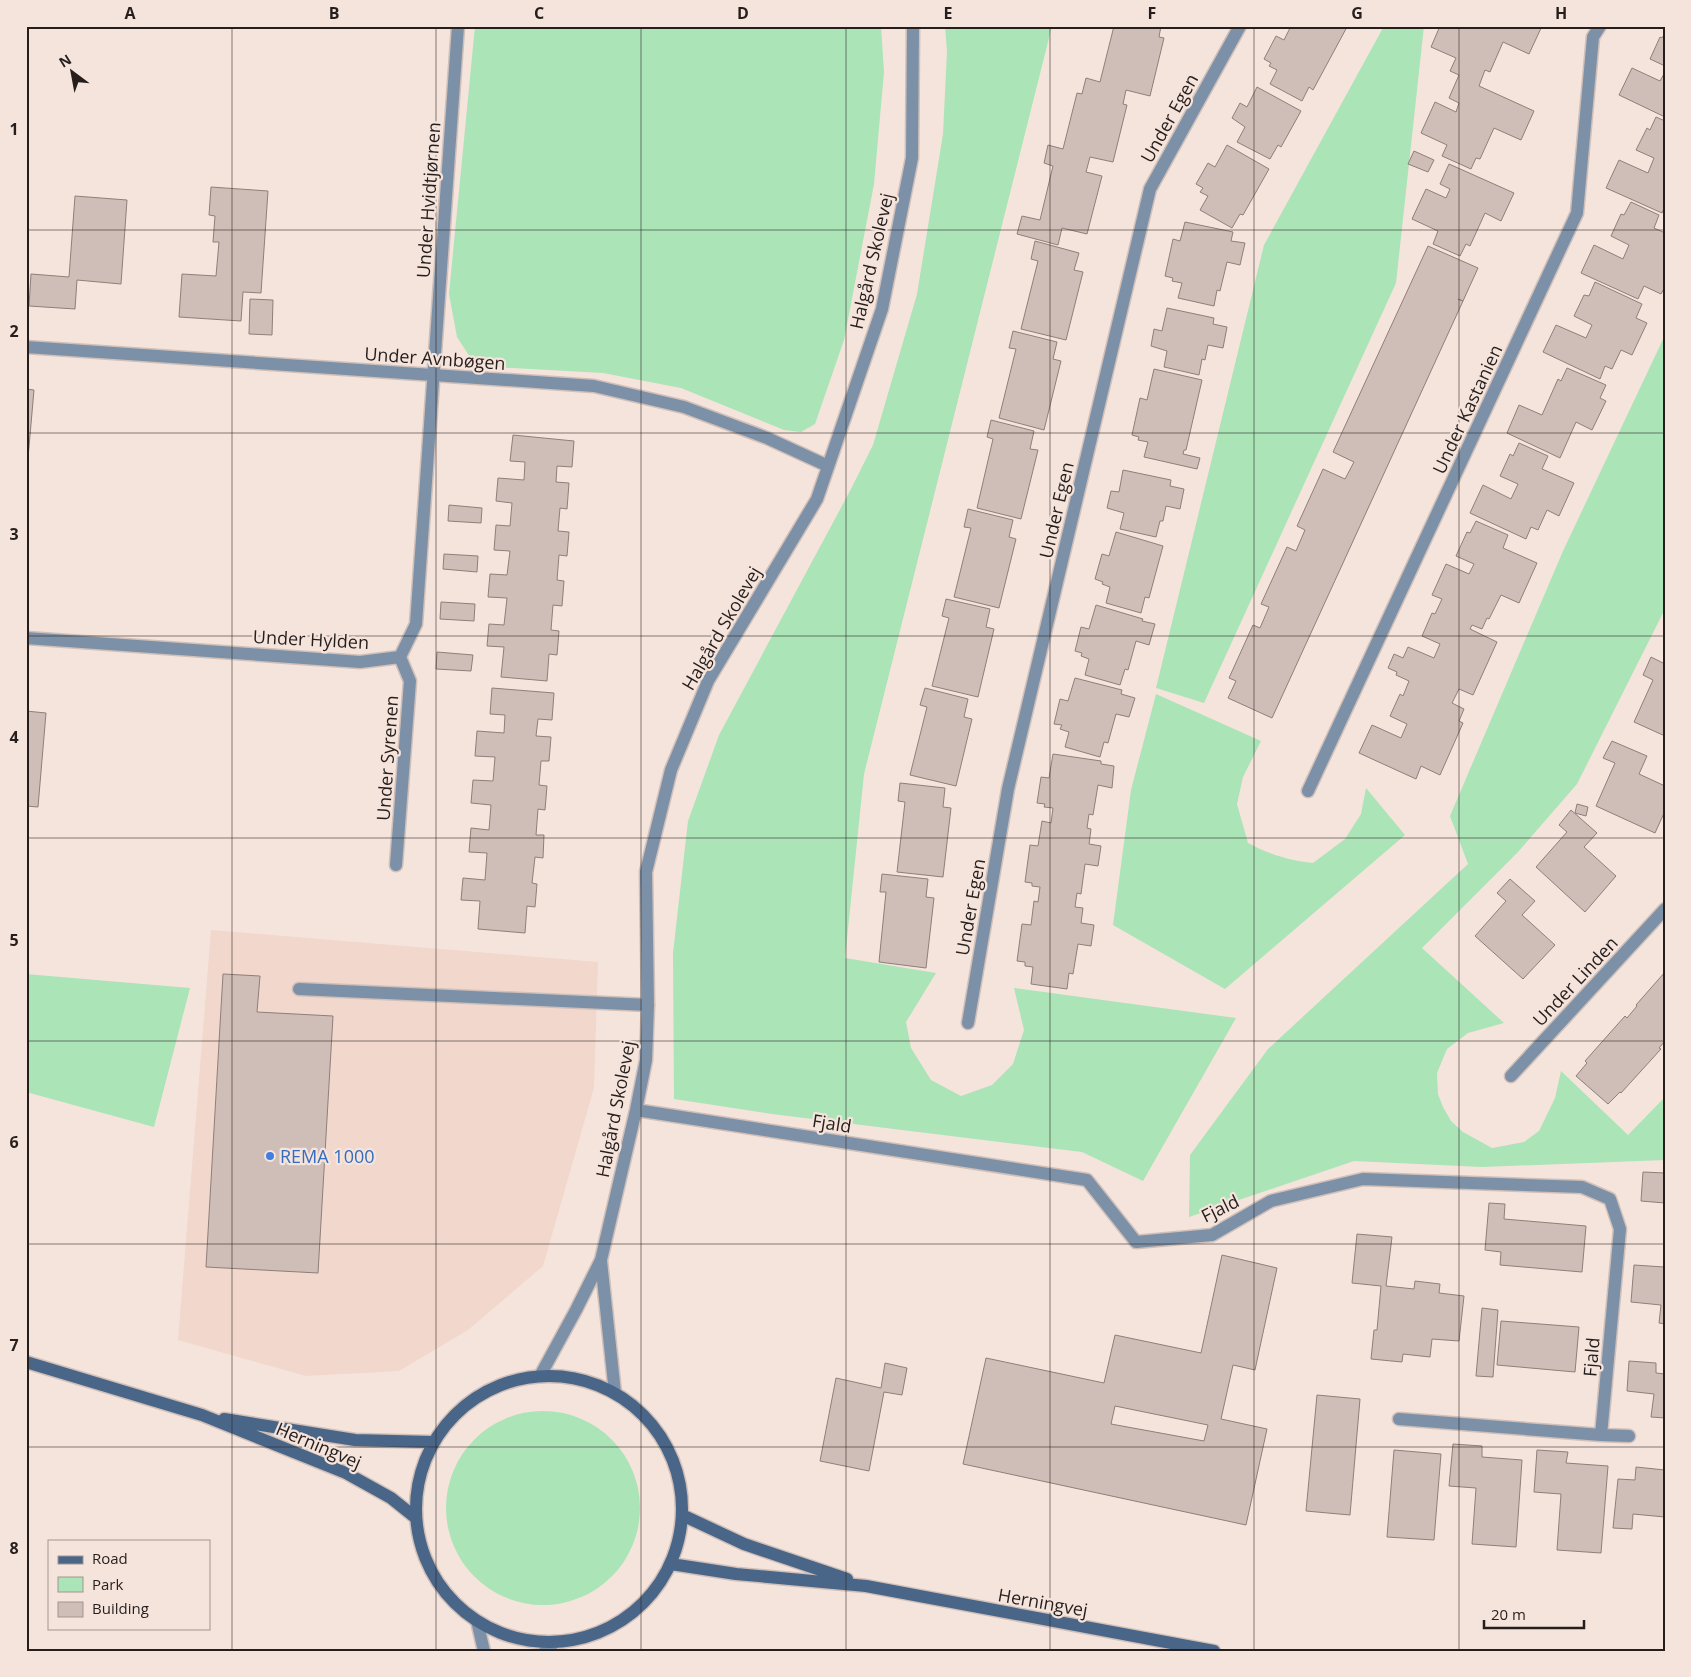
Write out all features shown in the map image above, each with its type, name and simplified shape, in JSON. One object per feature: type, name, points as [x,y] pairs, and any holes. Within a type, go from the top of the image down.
[{"type":"main road","name":"Herningvej","points":[[26,1362],[202,1415],[346,1473],[391,1498],[416,1518]]},
{"type":"main road","points":[[540,1376],[566,1377],[583,1380],[615,1393],[652,1424],[666,1444],[676,1467],[681,1490],[682,1515],[678,1540],[671,1564],[643,1604],[624,1619],[602,1631],[579,1639],[550,1646],[514,1638],[494,1631],[476,1621],[457,1606],[441,1587],[428,1566],[420,1543],[416,1518],[417,1492],[422,1466],[433,1442],[449,1421],[468,1403],[515,1380],[540,1376]]},
{"type":"main road","name":"Herningvej","points":[[202,1415],[354,1440],[433,1442]]},
{"type":"main road","name":"Herningvej","points":[[682,1515],[744,1544],[866,1586]]},
{"type":"main road","name":"Herningvej","points":[[671,1564],[736,1574],[866,1586],[1214,1651]]},
{"type":"street","name":"Under Hvidtjørnen","points":[[432,375],[458,26]]},
{"type":"street","name":"Halgård Skolevej","points":[[540,1376],[601,1260],[636,1110],[646,1060],[648,1005],[646,872],[671,770],[708,681],[817,499],[882,309],[912,158],[913,26]]},
{"type":"street","name":"Under Egen","points":[[968,1024],[1008,789],[1150,188],[1240,26]]},
{"type":"street","name":"Under Kastanien","points":[[1308,791],[1577,213],[1593,37],[1600,26]]},
{"type":"street","name":"Under Avnbøgen","points":[[26,347],[594,386],[684,407],[748,431],[828,466]]},
{"type":"street","points":[[400,657],[416,624],[432,375]]},
{"type":"street","name":"Under Hylden","points":[[26,638],[360,662],[400,657]]},
{"type":"street","name":"Under Syrenen","points":[[396,865],[410,681],[400,657]]},
{"type":"street","name":"Under Linden","points":[[1511,1076],[1665,909]]},
{"type":"street","points":[[299,989],[648,1005]]},
{"type":"street","name":"Fjald","points":[[636,1110],[1087,1180],[1136,1242],[1212,1234],[1271,1201],[1363,1179],[1582,1187],[1610,1199],[1620,1229],[1602,1435]]},
{"type":"street","name":"Halgård Skolevej","points":[[601,1260],[615,1393]]},
{"type":"street","points":[[1399,1419],[1628,1436]]},
{"type":"street","points":[[476,1621],[484,1651]]},
{"type":"shaded area","points":[[211,930],[598,962],[594,1088],[543,1266],[468,1330],[399,1371],[306,1376],[178,1340]]},
{"type":"green space","points":[[475,26],[881,26],[884,72],[874,184],[844,340],[815,424],[801,432],[784,430],[681,388],[603,373],[493,367],[470,357],[457,337],[449,294]]},
{"type":"green space","points":[[945,26],[1052,26],[864,774],[845,958],[936,973],[906,1022],[911,1048],[931,1080],[961,1096],[992,1085],[1013,1064],[1024,1030],[1014,988],[1236,1018],[1143,1181],[1082,1152],[772,1114],[674,1099],[673,953],[688,821],[719,735],[873,445],[917,294],[943,134],[947,51]]},
{"type":"green space","points":[[1384,26],[1424,26],[1396,283],[1204,703],[1156,688],[1264,245]]},
{"type":"green space","points":[[1665,335],[1665,609],[1577,784],[1518,852],[1422,948],[1504,1023],[1468,1033],[1447,1049],[1437,1073],[1438,1094],[1443,1107],[1451,1121],[1463,1132],[1492,1148],[1524,1142],[1539,1131],[1555,1098],[1561,1071],[1628,1135],[1665,1097],[1665,1160],[1482,1167],[1354,1161],[1189,1217],[1190,1155],[1268,1049],[1468,864],[1450,816],[1563,551]]},
{"type":"green space","points":[[1156,694],[1261,741],[1243,777],[1237,804],[1248,843],[1279,856],[1313,863],[1345,839],[1361,814],[1366,788],[1405,835],[1225,989],[1113,925],[1131,790]]},
{"type":"green space","points":[[26,974],[190,988],[154,1127],[26,1092]]},
{"type":"green space","points":[[543,1411],[571,1415],[589,1423],[604,1433],[618,1447],[628,1462],[636,1480],[640,1508],[636,1536],[628,1554],[618,1569],[604,1583],[589,1593],[571,1601],[543,1605],[515,1601],[497,1593],[482,1583],[468,1569],[458,1554],[450,1536],[446,1508],[450,1480],[458,1462],[468,1447],[482,1433],[497,1423],[515,1415]]},
{"type":"building","points":[[1114,26],[1161,26],[1159,37],[1164,38],[1150,96],[1126,90],[1123,104],[1127,105],[1113,162],[1090,157],[1086,172],[1102,176],[1087,234],[1062,228],[1058,245],[1017,234],[1022,216],[1040,220],[1053,166],[1044,163],[1048,145],[1063,149],[1077,93],[1082,94],[1086,78],[1100,82]]},
{"type":"building","points":[[1291,26],[1347,27],[1313,90],[1309,87],[1302,101],[1270,84],[1277,70],[1269,66],[1271,63],[1264,59],[1276,36],[1284,40]]},
{"type":"building","points":[[1440,26],[1542,26],[1529,54],[1503,42],[1490,72],[1485,70],[1479,86],[1534,111],[1521,140],[1494,128],[1480,159],[1476,158],[1471,169],[1442,156],[1447,145],[1421,133],[1435,102],[1456,112],[1459,103],[1449,98],[1459,75],[1450,71],[1456,58],[1431,47]]},
{"type":"building","points":[[1665,33],[1665,66],[1650,59],[1660,37],[1662,38]]},
{"type":"building","points":[[1632,68],[1660,81],[1665,72],[1665,117],[1619,95]]},
{"type":"building","points":[[1257,87],[1301,111],[1281,147],[1278,145],[1270,159],[1237,142],[1245,127],[1232,118],[1240,103],[1247,107]]},
{"type":"building","points":[[1656,117],[1665,121],[1665,206],[1662,213],[1606,188],[1619,160],[1648,173],[1654,158],[1636,150],[1647,128],[1650,130]]},
{"type":"building","points":[[1227,145],[1269,169],[1243,215],[1240,214],[1232,228],[1200,210],[1208,196],[1200,192],[1203,188],[1196,184],[1208,163],[1215,167]]},
{"type":"building","points":[[1414,151],[1434,160],[1428,172],[1408,164]]},
{"type":"building","points":[[1449,164],[1514,193],[1501,221],[1485,213],[1470,246],[1466,244],[1460,256],[1433,244],[1438,231],[1412,219],[1426,189],[1446,198],[1450,189],[1440,184]]},
{"type":"building","points":[[211,187],[268,191],[261,293],[243,292],[241,321],[179,317],[182,274],[216,276],[219,242],[213,242],[215,216],[209,215]]},
{"type":"building","points":[[75,196],[127,200],[121,284],[77,280],[75,309],[29,306],[31,274],[69,277]]},
{"type":"building","points":[[1631,202],[1659,215],[1654,228],[1665,233],[1665,287],[1661,294],[1644,286],[1638,299],[1581,273],[1594,245],[1623,259],[1629,245],[1611,236],[1621,214],[1624,215]]},
{"type":"building","points":[[1185,222],[1233,232],[1231,241],[1245,243],[1240,265],[1227,262],[1220,291],[1217,290],[1214,306],[1178,298],[1182,283],[1172,281],[1173,278],[1165,276],[1173,239],[1180,241]]},
{"type":"building","points":[[1035,241],[1079,253],[1074,270],[1083,272],[1066,340],[1021,329],[1038,261],[1031,259]]},
{"type":"building","points":[[1428,246],[1478,268],[1272,718],[1228,698],[1236,681],[1229,678],[1253,625],[1260,628],[1269,607],[1261,604],[1287,547],[1296,551],[1305,530],[1297,526],[1323,469],[1345,479],[1354,462],[1333,452]]},
{"type":"building","points":[[1595,282],[1642,304],[1636,318],[1647,323],[1632,355],[1621,350],[1612,369],[1605,366],[1600,379],[1543,352],[1556,325],[1586,338],[1592,325],[1574,316],[1584,295],[1589,296]]},
{"type":"building","points":[[250,299],[273,300],[272,335],[249,334]]},
{"type":"building","points":[[1167,308],[1214,318],[1213,324],[1227,327],[1223,348],[1208,345],[1205,360],[1202,359],[1199,375],[1164,367],[1167,351],[1151,346],[1154,329],[1162,331]]},
{"type":"building","points":[[1013,331],[1057,342],[1053,359],[1061,361],[1044,430],[999,418],[1016,349],[1009,348]]},
{"type":"building","points":[[1567,368],[1606,385],[1600,398],[1606,401],[1592,430],[1576,422],[1560,458],[1507,433],[1519,405],[1542,415],[1558,379],[1561,381]]},
{"type":"building","points":[[1154,369],[1202,380],[1186,450],[1184,450],[1183,454],[1200,458],[1197,469],[1144,457],[1148,442],[1138,440],[1139,437],[1132,435],[1140,398],[1147,400]]},
{"type":"building","points":[[26,389],[34,390],[28,458],[26,458]]},
{"type":"building","points":[[991,420],[1034,431],[1030,449],[1038,450],[1021,519],[977,508],[993,439],[987,437]]},
{"type":"building","points":[[513,435],[574,441],[572,467],[557,466],[556,482],[569,483],[567,509],[560,508],[558,531],[569,532],[567,556],[559,555],[557,580],[564,581],[562,606],[553,605],[551,630],[559,631],[557,655],[549,654],[547,681],[501,677],[504,647],[487,646],[489,624],[504,625],[507,598],[488,597],[490,574],[507,575],[510,551],[494,550],[496,525],[510,526],[512,503],[496,501],[498,478],[524,480],[525,462],[510,461]]},
{"type":"building","points":[[1519,443],[1548,456],[1542,469],[1574,483],[1559,516],[1547,510],[1538,530],[1531,527],[1526,539],[1470,513],[1483,485],[1511,499],[1518,484],[1500,476],[1510,454],[1513,456]]},
{"type":"building","points":[[1123,470],[1171,480],[1170,486],[1184,489],[1180,509],[1166,506],[1163,521],[1160,521],[1156,537],[1120,529],[1124,513],[1107,508],[1111,491],[1119,492]]},
{"type":"building","points":[[449,505],[482,508],[481,523],[448,521]]},
{"type":"building","points":[[968,509],[1013,520],[1009,537],[1016,539],[999,608],[954,597],[971,528],[964,527]]},
{"type":"building","points":[[1476,521],[1508,535],[1503,548],[1537,563],[1519,603],[1501,595],[1482,629],[1472,625],[1470,629],[1497,642],[1473,695],[1459,689],[1452,703],[1464,709],[1459,721],[1463,723],[1440,775],[1421,766],[1416,779],[1359,753],[1372,725],[1401,738],[1407,724],[1390,716],[1400,694],[1403,696],[1409,681],[1396,675],[1397,672],[1388,668],[1394,654],[1403,658],[1408,647],[1434,658],[1440,644],[1422,636],[1432,613],[1435,614],[1442,599],[1432,595],[1446,564],[1469,574],[1474,564],[1456,556],[1467,532],[1470,533]]},
{"type":"building","points":[[1116,532],[1163,546],[1149,598],[1145,597],[1141,613],[1106,603],[1110,587],[1095,579],[1102,554],[1109,556]]},
{"type":"building","points":[[444,554],[478,556],[477,572],[443,569]]},
{"type":"building","points":[[946,599],[990,609],[986,627],[994,629],[978,697],[932,686],[949,618],[942,616]]},
{"type":"building","points":[[441,602],[475,604],[474,621],[440,619]]},
{"type":"building","points":[[1096,605],[1155,624],[1149,645],[1136,641],[1128,670],[1125,669],[1120,685],[1085,675],[1089,659],[1081,656],[1082,653],[1075,651],[1081,627],[1089,629]]},
{"type":"building","points":[[437,652],[473,655],[471,671],[436,669]]},
{"type":"building","points":[[1651,657],[1665,664],[1665,736],[1634,722],[1653,680],[1643,675]]},
{"type":"building","points":[[1075,678],[1122,690],[1121,694],[1135,698],[1129,717],[1116,714],[1108,743],[1104,742],[1100,757],[1065,747],[1069,732],[1060,729],[1062,725],[1054,724],[1060,699],[1068,701]]},
{"type":"building","points":[[492,688],[554,693],[552,720],[538,719],[536,736],[551,737],[549,761],[541,761],[539,785],[547,786],[545,810],[538,809],[536,835],[544,835],[543,858],[535,857],[532,883],[537,884],[535,907],[527,906],[525,933],[478,929],[480,901],[461,900],[463,878],[485,880],[487,853],[469,852],[471,828],[489,830],[491,805],[471,803],[473,780],[493,781],[495,757],[475,756],[477,731],[504,733],[505,715],[490,714]]},
{"type":"building","points":[[925,688],[968,699],[964,717],[972,719],[956,786],[910,775],[927,707],[920,705]]},
{"type":"building","points":[[26,711],[46,713],[38,807],[26,806]]},
{"type":"building","points":[[1612,741],[1647,756],[1639,774],[1665,786],[1665,811],[1655,833],[1596,806],[1615,763],[1603,758]]},
{"type":"building","points":[[1053,754],[1101,761],[1101,764],[1114,766],[1112,788],[1098,785],[1093,815],[1089,814],[1087,828],[1091,829],[1089,844],[1101,846],[1098,866],[1085,864],[1081,894],[1077,893],[1075,907],[1083,908],[1081,923],[1094,925],[1091,946],[1078,944],[1073,974],[1069,973],[1067,989],[1031,984],[1033,967],[1025,966],[1025,962],[1017,961],[1022,924],[1031,925],[1034,901],[1038,902],[1040,887],[1032,886],[1032,883],[1025,882],[1030,845],[1038,846],[1042,821],[1051,823],[1053,808],[1044,807],[1045,804],[1037,803],[1041,777],[1049,778]]},
{"type":"building","points":[[900,783],[945,788],[943,807],[951,808],[943,877],[897,872],[905,802],[898,801]]},
{"type":"building","points":[[1577,804],[1588,807],[1586,816],[1575,813]]},
{"type":"building","points":[[1571,810],[1597,833],[1584,847],[1616,876],[1585,912],[1536,867],[1567,832],[1559,825]]},
{"type":"building","points":[[882,874],[928,879],[926,897],[934,898],[926,968],[879,962],[886,892],[880,892]]},
{"type":"building","points":[[1510,879],[1535,901],[1522,915],[1555,945],[1523,979],[1475,936],[1506,901],[1497,893]]},
{"type":"building","points":[[1665,972],[1665,1041],[1659,1048],[1661,1049],[1621,1093],[1608,1104],[1576,1076],[1587,1063],[1585,1061],[1625,1016],[1627,1018]]},
{"type":"building","points":[[223,974],[260,976],[257,1012],[333,1016],[318,1273],[206,1267]]},
{"type":"building","points":[[1643,1172],[1665,1173],[1665,1203],[1641,1201]]},
{"type":"building","points":[[1489,1203],[1505,1204],[1504,1219],[1586,1226],[1582,1272],[1500,1265],[1501,1252],[1485,1250]]},
{"type":"building","points":[[1357,1234],[1392,1237],[1386,1286],[1414,1289],[1415,1281],[1440,1284],[1439,1293],[1464,1296],[1459,1341],[1432,1339],[1430,1357],[1403,1354],[1402,1362],[1371,1359],[1374,1330],[1377,1330],[1381,1286],[1352,1283]]},
{"type":"building","points":[[1222,1255],[1277,1268],[1255,1370],[1233,1365],[1221,1419],[1267,1429],[1246,1525],[963,1464],[986,1358],[1104,1383],[1115,1335],[1201,1353]],"holes":[[[1115,1406],[1208,1425],[1204,1441],[1111,1424]]]},
{"type":"building","points":[[1634,1265],[1664,1267],[1665,1324],[1659,1323],[1661,1305],[1631,1302]]},
{"type":"building","points":[[1482,1308],[1498,1310],[1493,1377],[1476,1376]]},
{"type":"building","points":[[1501,1321],[1579,1327],[1575,1372],[1497,1365]]},
{"type":"building","points":[[1629,1361],[1656,1363],[1656,1373],[1665,1374],[1665,1418],[1651,1417],[1654,1394],[1627,1391]]},
{"type":"building","points":[[885,1363],[907,1368],[902,1395],[884,1392],[869,1471],[820,1461],[836,1378],[881,1388]]},
{"type":"building","points":[[1317,1395],[1360,1399],[1350,1515],[1306,1511]]},
{"type":"building","points":[[1453,1444],[1482,1446],[1482,1457],[1522,1460],[1516,1547],[1472,1544],[1476,1488],[1449,1486]]},
{"type":"building","points":[[1394,1450],[1441,1454],[1434,1540],[1387,1537]]},
{"type":"building","points":[[1537,1450],[1568,1452],[1566,1463],[1608,1466],[1601,1553],[1557,1550],[1561,1494],[1534,1492]]},
{"type":"building","points":[[1636,1467],[1665,1470],[1665,1517],[1633,1514],[1632,1529],[1613,1528],[1618,1479],[1635,1480]]},
{"type":"place","name":"REMA 1000","points":[[270,1156]]}]
